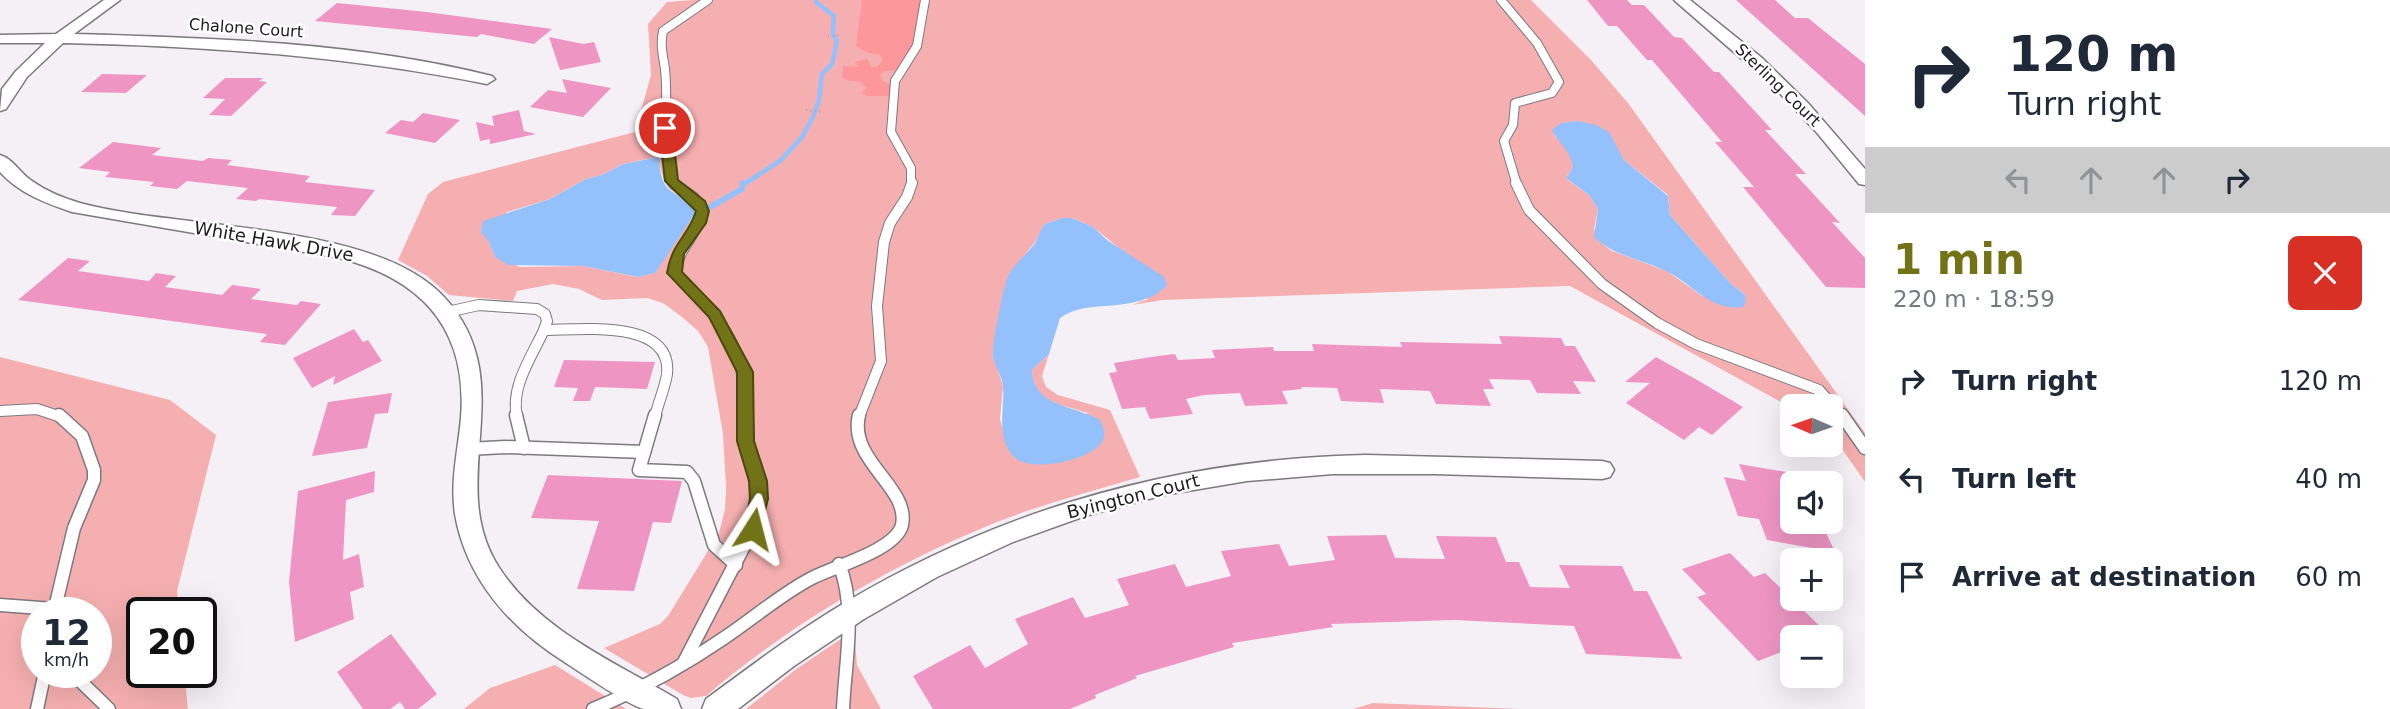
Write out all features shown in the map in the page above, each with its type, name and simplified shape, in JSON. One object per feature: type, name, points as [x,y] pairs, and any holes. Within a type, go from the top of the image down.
[{"type":"street","points":[[0,106],[22,74],[61,39],[113,0]]},
{"type":"street","name":"Sterling Court","points":[[1681,0],[1739,45],[1783,86],[1817,121],[1865,180]]},
{"type":"street","name":"Chalone Court","points":[[0,39],[183,41],[294,49],[359,56],[487,79]]},
{"type":"street","name":"White Hawk Drive","points":[[0,160],[22,184],[41,195],[78,208],[334,250],[367,258],[406,276],[447,312],[462,336],[471,364],[472,418],[466,505],[478,552],[491,576],[515,608],[549,638],[667,709]]},
{"type":"street","name":"Byington Court","points":[[716,709],[797,647],[848,613],[933,565],[1049,517],[1122,496],[1204,478],[1331,465],[1602,470]]},
{"type":"lane","points":[[683,665],[753,529],[759,499],[758,481],[745,441],[745,372],[715,314],[675,273],[677,253],[699,223],[702,211],[694,198],[674,185],[669,171],[664,107],[665,70],[660,46],[663,31],[708,0]]},
{"type":"lane","points":[[593,709],[639,691],[683,665],[791,590],[893,540],[902,525],[894,497],[861,450],[856,426],[878,373],[881,357],[877,331],[884,242],[891,217],[909,195],[912,185],[910,163],[893,140],[891,132],[895,81],[917,46],[925,0]]},
{"type":"lane","points":[[1501,0],[1537,43],[1559,82],[1552,93],[1515,103],[1513,125],[1504,141],[1516,182],[1534,216],[1602,284],[1657,323],[1720,354],[1798,379],[1819,390],[1836,407],[1865,449]]},
{"type":"lane","points":[[447,312],[479,305],[537,309],[545,314],[547,321],[544,330],[518,387],[514,404],[524,448]]},
{"type":"lane","points":[[544,330],[637,332],[657,341],[665,351],[668,362],[639,470],[687,472],[694,481],[715,545],[736,565]]},
{"type":"lane","points":[[0,411],[37,409],[58,414],[82,436],[93,470],[94,480],[74,528],[57,597]]},
{"type":"lane","points":[[468,449],[644,452]]},
{"type":"lane","points":[[839,565],[845,580],[848,613],[843,709]]},
{"type":"lane","points":[[0,605],[21,607]]},
{"type":"lane","points":[[37,709],[42,688]]},
{"type":"lane","points":[[88,688],[110,709]]},
{"type":"path","points":[[828,36],[839,35]]},
{"type":"path","points":[[806,110],[823,112]]},
{"type":"shaded area","points":[[694,0],[1531,0],[1591,60],[1628,103],[1837,394],[1780,394],[1780,401],[1570,286],[1162,300],[1132,305],[1148,299],[1124,252],[1093,227],[1072,218],[1062,218],[1045,224],[1035,242],[1009,274],[993,354],[1003,386],[1000,419],[1008,448],[1015,458],[1088,413],[1051,401],[1038,390],[1032,370],[1049,354],[1042,376],[1046,387],[1058,395],[1110,410],[1140,477],[1018,514],[942,546],[836,602],[769,647],[706,696],[691,698],[604,648],[660,624],[668,616],[719,533],[725,509],[726,488],[723,434],[708,347],[698,331],[663,303],[647,298],[602,300],[579,289],[553,284],[517,291],[513,301],[449,295],[427,276],[398,260],[428,194],[443,182],[635,132],[651,75],[648,24],[667,2]],"holes":[[[1578,121],[1602,128],[1624,160],[1668,195],[1670,215],[1730,283],[1745,295],[1702,296],[1667,271],[1612,251],[1601,243],[1594,229],[1598,209],[1589,195],[1568,180],[1567,176],[1573,167],[1571,157],[1554,135],[1561,123]],[[658,157],[670,189],[690,203],[693,218],[680,232],[655,273],[637,277],[584,266],[520,267],[495,257],[489,242],[507,212],[550,199],[586,179],[602,175],[623,164]]]},
{"type":"shaded area","points":[[862,0],[922,0],[915,44],[895,71],[885,71],[880,75],[883,81],[891,85],[890,96],[867,96],[861,93],[867,88],[860,82],[842,77],[843,66],[859,67],[854,62],[867,59],[871,67],[877,67],[883,60],[880,55],[868,53],[856,46]]},
{"type":"shaded area","points":[[0,357],[170,400],[216,435],[178,597],[126,597],[126,688],[186,688],[188,709],[0,709]]},
{"type":"shaded area","points":[[1843,402],[1865,433],[1865,482],[1843,450]]},
{"type":"shaded area","points":[[854,630],[857,665],[881,709],[746,709],[795,670]]},
{"type":"shaded area","points":[[555,665],[626,709],[464,709],[490,688]]},
{"type":"shaded area","points":[[1373,703],[1521,709],[1353,709]]},
{"type":"water","points":[[1578,121],[1596,125],[1609,132],[1624,160],[1668,196],[1670,215],[1730,283],[1745,295],[1746,302],[1743,307],[1731,307],[1711,301],[1674,275],[1619,253],[1594,237],[1598,209],[1589,195],[1566,178],[1573,167],[1572,161],[1552,130],[1561,123]]},
{"type":"water","points":[[659,157],[661,176],[666,186],[691,204],[696,212],[655,273],[638,277],[584,266],[508,265],[495,257],[481,232],[483,221],[550,199],[586,179],[602,175],[623,164]]},
{"type":"water","points":[[1062,218],[1072,218],[1093,227],[1107,240],[1164,277],[1167,286],[1140,301],[1084,308],[1060,318],[1049,354],[1032,370],[1034,382],[1047,398],[1100,420],[1104,437],[1097,447],[1076,458],[1048,464],[1023,462],[1015,458],[1009,450],[1003,433],[1003,386],[993,355],[998,316],[1008,276],[1035,243],[1043,226]]},
{"type":"building","points":[[1587,0],[1627,0],[1632,5],[1644,5],[1674,37],[1682,38],[1714,72],[1719,72],[1772,130],[1765,130],[1806,174],[1795,174],[1840,223],[1832,222],[1865,258],[1865,288],[1826,287],[1743,187],[1754,187],[1715,142],[1722,142],[1652,60],[1647,60],[1617,26],[1608,26]]},
{"type":"building","points":[[1736,0],[1775,0],[1795,18],[1808,18],[1865,64],[1865,116]]},
{"type":"building","points":[[337,3],[552,29],[534,44],[481,34],[477,37],[315,21]]},
{"type":"building","points":[[549,37],[583,44],[594,42],[601,62],[560,70]]},
{"type":"building","points":[[102,74],[147,75],[126,93],[81,92]]},
{"type":"building","points":[[225,78],[263,78],[259,81],[267,82],[231,116],[209,115],[225,99],[203,98]]},
{"type":"building","points":[[562,79],[611,88],[583,117],[530,107],[548,90],[567,93]]},
{"type":"building","points":[[519,110],[524,131],[536,134],[490,144],[490,139],[480,141],[476,122],[494,126],[492,116]]},
{"type":"building","points":[[423,113],[460,120],[435,143],[385,133],[401,120],[413,122]]},
{"type":"building","points":[[113,142],[161,148],[152,155],[203,161],[208,158],[232,160],[227,165],[310,176],[305,182],[375,190],[355,216],[331,215],[337,207],[236,199],[248,188],[187,181],[177,189],[150,186],[154,182],[105,177],[110,172],[79,168]]},
{"type":"building","points":[[68,258],[90,261],[78,271],[149,281],[156,273],[176,276],[165,287],[222,295],[232,285],[261,289],[251,299],[297,305],[301,301],[321,304],[285,345],[260,342],[267,334],[18,300]]},
{"type":"building","points":[[354,329],[363,342],[368,340],[382,361],[333,385],[335,376],[312,388],[293,358]]},
{"type":"building","points":[[1499,336],[1561,338],[1565,346],[1575,346],[1596,382],[1573,381],[1581,394],[1537,393],[1530,380],[1489,379],[1494,389],[1483,389],[1491,406],[1436,404],[1430,391],[1380,389],[1384,403],[1341,401],[1337,388],[1301,387],[1302,389],[1282,391],[1288,404],[1245,406],[1240,393],[1204,395],[1186,399],[1193,414],[1150,419],[1145,407],[1122,409],[1109,373],[1117,372],[1114,363],[1175,354],[1178,360],[1215,358],[1212,350],[1273,347],[1274,351],[1314,351],[1312,344],[1402,347],[1400,342],[1502,344]]},
{"type":"building","points":[[1656,357],[1743,407],[1712,435],[1699,427],[1684,440],[1626,403],[1650,383],[1625,382]]},
{"type":"building","points":[[564,360],[655,362],[647,389],[595,387],[590,401],[573,401],[578,388],[554,387]]},
{"type":"building","points":[[392,393],[388,413],[375,414],[367,448],[312,456],[328,402]]},
{"type":"building","points":[[1739,464],[1780,471],[1780,534],[1827,534],[1833,548],[1812,548],[1767,540],[1759,519],[1738,516],[1724,477],[1746,481]]},
{"type":"building","points":[[375,471],[374,492],[346,500],[343,560],[359,554],[364,587],[350,592],[354,619],[295,642],[289,582],[298,491]]},
{"type":"building","points":[[548,475],[682,481],[671,523],[653,522],[634,591],[577,589],[599,521],[531,518]]},
{"type":"building","points":[[1386,535],[1395,558],[1445,559],[1436,536],[1496,537],[1506,562],[1519,562],[1530,587],[1570,588],[1559,565],[1622,566],[1634,591],[1647,591],[1682,659],[1586,654],[1574,626],[1454,620],[1331,624],[1333,627],[1232,643],[1234,647],[1135,676],[1137,678],[1095,695],[1096,698],[1070,709],[933,709],[913,676],[970,645],[985,668],[1028,644],[1015,619],[1073,597],[1085,618],[1129,605],[1117,579],[1175,564],[1186,587],[1231,576],[1221,551],[1279,544],[1289,566],[1335,560],[1327,536]]},
{"type":"building","points":[[1730,553],[1754,577],[1765,573],[1780,588],[1780,611],[1804,611],[1819,625],[1780,625],[1780,653],[1758,661],[1697,597],[1706,594],[1682,569]]},
{"type":"building","points":[[391,634],[437,694],[418,709],[405,709],[400,702],[390,709],[363,709],[337,672]]},
{"type":"waterway","points":[[743,185],[781,160],[802,137],[813,117],[819,100],[822,74],[832,64],[837,41],[833,34],[834,16],[816,2]]},
{"type":"waterway","points":[[710,207],[742,189],[743,183]]},
{"type":"route","points":[[665,128],[672,181],[700,204],[703,215],[677,253],[675,273],[715,314],[730,338],[745,372],[745,441],[758,481],[759,499],[753,529]]}]
